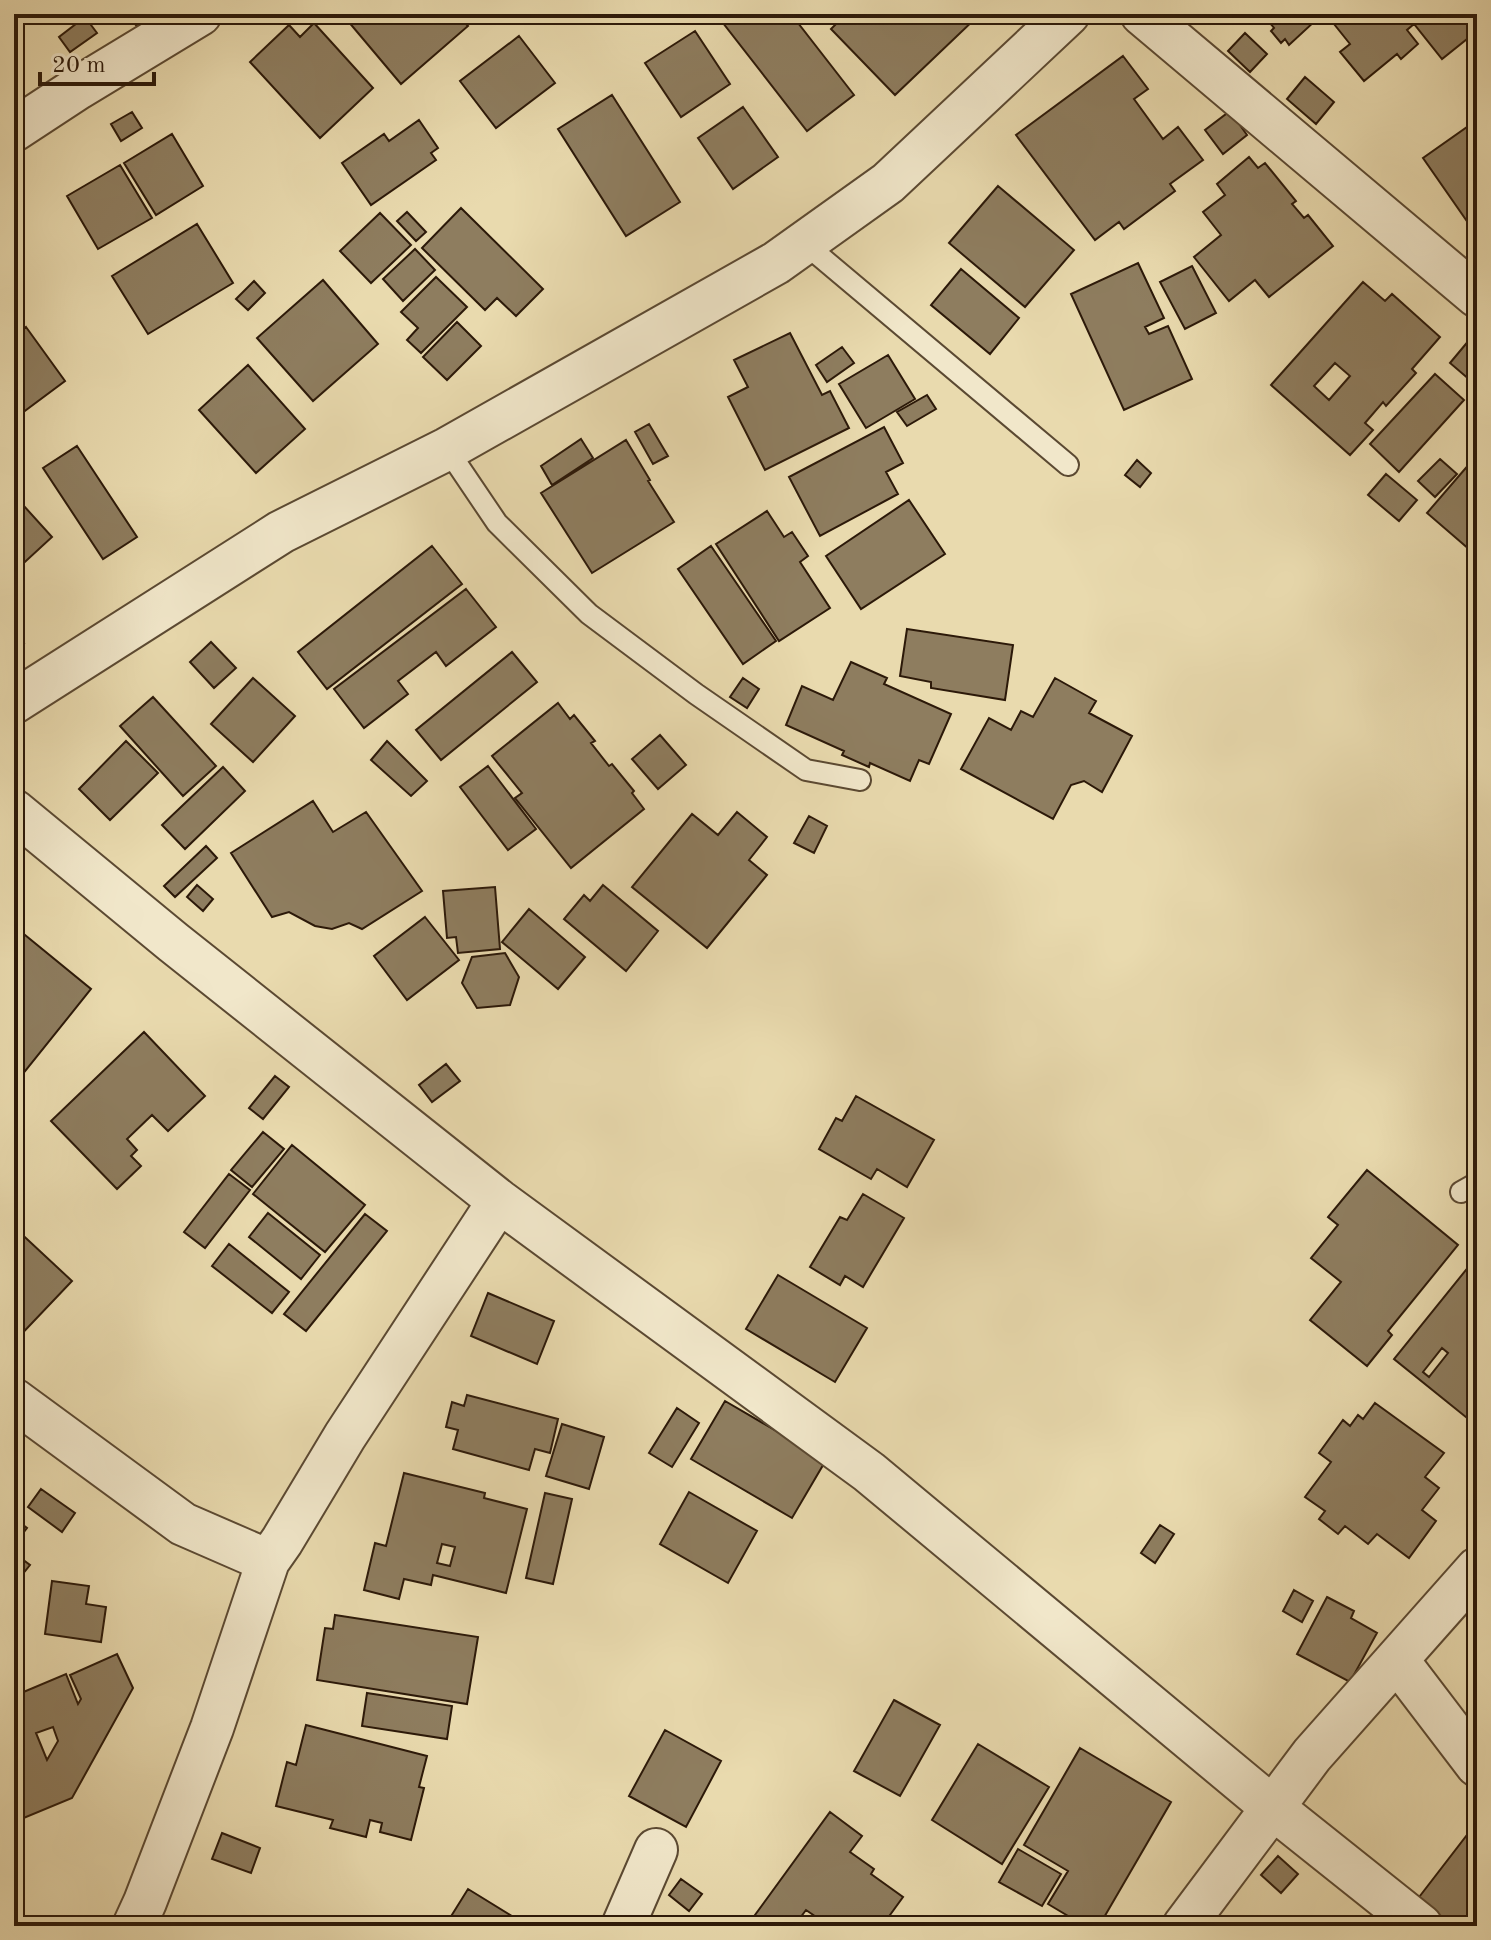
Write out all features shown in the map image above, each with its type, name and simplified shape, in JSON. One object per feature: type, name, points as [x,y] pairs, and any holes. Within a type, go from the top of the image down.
[{"type":"street","points":[[14,130],[200,14]]},
{"type":"street","points":[[14,702],[281,532],[447,449],[776,263],[888,183],[1068,14]]},
{"type":"street","points":[[1142,14],[1477,296]]},
{"type":"street","points":[[14,811],[499,1201],[869,1472],[1273,1808],[1421,1926]]},
{"type":"street","points":[[134,1926],[212,1728],[268,1561],[345,1436],[499,1201]]},
{"type":"street","points":[[14,1400],[183,1524],[268,1561]]},
{"type":"street","points":[[1184,1926],[1312,1755],[1477,1569]]},
{"type":"street","points":[[1397,1660],[1477,1765]]},
{"type":"street","points":[[623,1926],[656,1850]]},
{"type":"lane","points":[[804,243],[1068,465]]},
{"type":"lane","points":[[447,449],[497,523],[589,614],[696,694],[806,770],[860,780]]},
{"type":"building","points":[[125,14],[154,14],[139,28]]},
{"type":"building","points":[[342,14],[457,14],[468,26],[401,84]]},
{"type":"building","points":[[716,14],[791,14],[854,95],[807,131]]},
{"type":"building","points":[[846,14],[978,16],[895,95],[831,29]]},
{"type":"building","points":[[1280,14],[1314,14],[1311,16],[1315,21],[1289,45],[1285,39],[1281,43],[1271,31],[1274,28],[1270,23]]},
{"type":"building","points":[[1326,14],[1477,14],[1477,31],[1442,59],[1414,24],[1407,30],[1418,44],[1401,59],[1397,54],[1364,81],[1340,52],[1350,44]]},
{"type":"building","points":[[85,17],[97,33],[70,52],[59,37]]},
{"type":"building","points":[[314,23],[373,88],[320,138],[250,62],[289,25],[300,37]]},
{"type":"building","points":[[695,31],[730,84],[681,117],[645,63]]},
{"type":"building","points":[[1245,33],[1267,54],[1250,72],[1228,51]]},
{"type":"building","points":[[519,36],[555,83],[496,128],[460,81]]},
{"type":"building","points":[[1123,56],[1148,89],[1134,99],[1163,139],[1178,127],[1203,160],[1170,184],[1175,191],[1124,229],[1119,222],[1095,240],[1016,135]]},
{"type":"building","points":[[1305,77],[1334,102],[1316,124],[1287,99]]},
{"type":"building","points":[[612,95],[680,202],[626,236],[558,129]]},
{"type":"building","points":[[743,107],[778,157],[733,189],[698,138]]},
{"type":"building","points":[[1230,111],[1247,135],[1223,154],[1205,130]]},
{"type":"building","points":[[132,112],[142,128],[121,141],[111,124]]},
{"type":"building","points":[[419,120],[438,148],[431,153],[436,160],[371,205],[342,163],[384,134],[389,141]]},
{"type":"building","points":[[1477,120],[1477,222],[1471,227],[1423,158]]},
{"type":"building","points":[[172,134],[203,186],[156,215],[124,163]]},
{"type":"building","points":[[1249,157],[1258,168],[1265,163],[1296,201],[1292,204],[1304,218],[1308,215],[1333,246],[1269,297],[1255,280],[1229,301],[1194,257],[1221,235],[1203,212],[1225,195],[1217,184]]},
{"type":"building","points":[[120,165],[152,218],[98,249],[67,196]]},
{"type":"building","points":[[998,186],[1074,250],[1025,307],[949,243]]},
{"type":"building","points":[[461,208],[543,289],[516,316],[497,298],[485,310],[422,248]]},
{"type":"building","points":[[407,212],[426,232],[416,241],[397,221]]},
{"type":"building","points":[[380,213],[411,245],[371,283],[340,251]]},
{"type":"building","points":[[197,224],[233,283],[148,334],[112,276]]},
{"type":"building","points":[[415,249],[435,270],[403,301],[383,279]]},
{"type":"building","points":[[1138,263],[1164,318],[1145,327],[1149,334],[1168,326],[1192,379],[1124,410],[1071,294]]},
{"type":"building","points":[[1192,266],[1216,313],[1185,329],[1160,282]]},
{"type":"building","points":[[961,269],[1019,318],[990,354],[931,305]]},
{"type":"building","points":[[436,277],[467,307],[421,353],[407,340],[418,328],[401,312]]},
{"type":"building","points":[[323,280],[378,344],[313,401],[257,338]]},
{"type":"building","points":[[254,281],[265,293],[248,310],[236,299]]},
{"type":"building","points":[[1363,282],[1385,301],[1392,294],[1440,337],[1412,369],[1416,373],[1386,406],[1383,402],[1365,423],[1373,430],[1350,455],[1271,385]],"holes":[[[1335,363],[1350,376],[1329,400],[1314,386]]]},
{"type":"building","points":[[457,322],[481,346],[447,380],[423,357]]},
{"type":"building","points":[[26,327],[65,381],[14,419],[14,336]]},
{"type":"building","points":[[790,333],[822,395],[830,391],[849,428],[765,470],[728,397],[748,387],[734,360]]},
{"type":"building","points":[[1475,333],[1477,335],[1477,386],[1450,363]]},
{"type":"building","points":[[842,347],[854,363],[827,382],[816,365]]},
{"type":"building","points":[[888,355],[915,399],[866,428],[839,384]]},
{"type":"building","points":[[248,365],[305,429],[256,473],[199,410]]},
{"type":"building","points":[[1435,374],[1464,400],[1399,472],[1370,444]]},
{"type":"building","points":[[927,395],[936,409],[907,426],[897,412]]},
{"type":"building","points":[[649,424],[668,456],[653,464],[635,432]]},
{"type":"building","points":[[884,427],[903,463],[886,472],[898,494],[820,536],[789,477]]},
{"type":"building","points":[[581,439],[593,458],[552,485],[541,466]]},
{"type":"building","points":[[626,440],[674,522],[592,573],[541,493]]},
{"type":"building","points":[[77,446],[137,537],[103,559],[43,468]]},
{"type":"building","points":[[1477,455],[1477,556],[1427,513]]},
{"type":"building","points":[[1440,459],[1457,474],[1435,497],[1418,481]]},
{"type":"building","points":[[1137,460],[1151,473],[1140,487],[1125,475]]},
{"type":"building","points":[[1386,474],[1417,500],[1399,521],[1368,495]]},
{"type":"building","points":[[14,495],[52,537],[14,572]]},
{"type":"building","points":[[909,500],[945,554],[861,609],[826,556]]},
{"type":"building","points":[[767,511],[784,537],[792,532],[808,556],[800,562],[830,608],[779,641],[716,544]]},
{"type":"building","points":[[432,546],[462,584],[327,689],[298,652]]},
{"type":"building","points":[[711,546],[776,641],[743,664],[678,569]]},
{"type":"building","points":[[466,589],[496,627],[446,666],[436,652],[398,681],[408,694],[364,728],[334,689]]},
{"type":"building","points":[[14,629],[24,643],[14,650]]},
{"type":"building","points":[[907,629],[1013,645],[1005,700],[931,688],[931,682],[900,676]]},
{"type":"building","points":[[211,642],[236,668],[214,688],[190,662]]},
{"type":"building","points":[[512,652],[537,682],[441,760],[416,730]]},
{"type":"building","points":[[851,662],[887,678],[884,684],[951,714],[929,764],[919,760],[910,781],[870,763],[869,767],[842,755],[844,751],[786,725],[802,686],[833,700]]},
{"type":"building","points":[[253,678],[295,716],[253,762],[211,724]]},
{"type":"building","points":[[743,678],[759,689],[747,708],[730,697]]},
{"type":"building","points":[[1055,678],[1096,701],[1089,713],[1132,736],[1102,792],[1084,781],[1071,785],[1053,819],[961,769],[989,718],[1011,730],[1021,711],[1033,717]]},
{"type":"building","points":[[153,697],[216,766],[183,796],[120,726]]},
{"type":"building","points":[[558,703],[570,719],[574,715],[595,741],[591,743],[634,791],[632,793],[644,809],[571,868],[515,798],[522,793],[492,756]]},
{"type":"building","points":[[660,735],[686,765],[658,789],[632,759]]},
{"type":"building","points":[[126,741],[158,773],[110,820],[79,789]]},
{"type":"building","points":[[387,741],[427,781],[411,796],[371,760]]},
{"type":"building","points":[[488,766],[536,829],[508,850],[460,787]]},
{"type":"building","points":[[223,767],[245,791],[185,849],[162,825]]},
{"type":"building","points":[[313,801],[333,832],[366,812],[422,891],[362,929],[349,923],[332,929],[315,926],[289,912],[272,917],[231,853]]},
{"type":"building","points":[[737,812],[767,837],[749,860],[767,875],[707,948],[632,887],[692,814],[718,835]]},
{"type":"building","points":[[809,816],[827,826],[814,853],[794,843]]},
{"type":"building","points":[[206,846],[217,858],[175,897],[164,886]]},
{"type":"building","points":[[197,885],[213,899],[203,911],[187,897]]},
{"type":"building","points":[[603,885],[658,931],[626,971],[564,919],[584,895],[590,901]]},
{"type":"building","points":[[495,887],[500,949],[458,953],[456,937],[447,938],[443,891]]},
{"type":"building","points":[[529,909],[585,957],[558,989],[502,942]]},
{"type":"building","points":[[425,917],[459,960],[407,1000],[374,956]]},
{"type":"building","points":[[14,926],[91,989],[14,1085]]},
{"type":"building","points":[[505,953],[519,977],[510,1005],[477,1008],[462,983],[472,957]]},
{"type":"building","points":[[144,1032],[205,1096],[168,1131],[152,1115],[127,1139],[137,1150],[131,1156],[141,1166],[117,1189],[51,1121]]},
{"type":"building","points":[[446,1064],[460,1081],[432,1102],[419,1085]]},
{"type":"building","points":[[275,1076],[289,1087],[263,1119],[249,1108]]},
{"type":"building","points":[[856,1096],[934,1140],[907,1187],[877,1169],[871,1179],[819,1149],[836,1118],[842,1121]]},
{"type":"building","points":[[263,1132],[284,1149],[252,1187],[231,1170]]},
{"type":"building","points":[[292,1145],[365,1205],[325,1252],[253,1194]]},
{"type":"building","points":[[1367,1170],[1458,1245],[1388,1331],[1392,1335],[1367,1366],[1310,1320],[1341,1282],[1311,1258],[1338,1225],[1328,1217]]},
{"type":"building","points":[[229,1174],[250,1190],[205,1248],[184,1232]]},
{"type":"building","points":[[863,1194],[904,1218],[863,1287],[845,1276],[840,1285],[810,1267],[840,1217],[847,1220]]},
{"type":"building","points":[[268,1213],[320,1255],[301,1279],[249,1237]]},
{"type":"building","points":[[365,1214],[387,1231],[306,1331],[284,1314]]},
{"type":"building","points":[[14,1227],[72,1281],[14,1342]]},
{"type":"building","points":[[229,1244],[289,1292],[272,1313],[212,1266]]},
{"type":"building","points":[[1474,1260],[1477,1262],[1477,1305],[1473,1309],[1477,1312],[1477,1426],[1394,1359]],"holes":[[[1442,1348],[1448,1353],[1429,1377],[1423,1372]]]},
{"type":"building","points":[[778,1275],[867,1328],[835,1382],[746,1329]]},
{"type":"building","points":[[488,1293],[554,1321],[537,1364],[471,1336]]},
{"type":"building","points":[[467,1395],[558,1419],[550,1453],[535,1449],[529,1470],[453,1449],[458,1430],[446,1427],[452,1402],[464,1406]]},
{"type":"building","points":[[725,1401],[826,1460],[792,1518],[691,1459]]},
{"type":"building","points":[[1375,1403],[1444,1453],[1425,1477],[1439,1488],[1422,1510],[1436,1521],[1409,1558],[1377,1534],[1368,1544],[1345,1526],[1338,1534],[1319,1519],[1325,1511],[1305,1497],[1331,1462],[1319,1453],[1343,1420],[1350,1426],[1358,1415],[1363,1419]]},
{"type":"building","points":[[677,1408],[699,1423],[672,1467],[649,1453]]},
{"type":"building","points":[[562,1424],[604,1437],[589,1489],[546,1476]]},
{"type":"building","points":[[404,1473],[485,1493],[484,1498],[527,1509],[506,1593],[433,1575],[431,1585],[404,1579],[399,1599],[364,1590],[375,1543],[386,1546]],"holes":[[[442,1544],[455,1547],[450,1566],[437,1563]]]},
{"type":"building","points":[[41,1489],[75,1513],[62,1532],[28,1507]]},
{"type":"building","points":[[689,1492],[757,1531],[728,1583],[660,1544]]},
{"type":"building","points":[[545,1493],[572,1499],[553,1584],[526,1578]]},
{"type":"building","points":[[14,1518],[27,1528],[14,1545]]},
{"type":"building","points":[[1160,1525],[1174,1534],[1155,1563],[1141,1553]]},
{"type":"building","points":[[14,1553],[30,1565],[14,1585]]},
{"type":"building","points":[[52,1581],[89,1586],[86,1604],[106,1607],[101,1642],[45,1634]]},
{"type":"building","points":[[1294,1590],[1313,1601],[1302,1622],[1283,1611]]},
{"type":"building","points":[[1327,1597],[1354,1611],[1351,1618],[1377,1633],[1350,1682],[1297,1654]]},
{"type":"building","points":[[335,1615],[478,1637],[467,1704],[317,1680],[325,1628],[333,1629]]},
{"type":"building","points":[[117,1654],[133,1688],[72,1798],[14,1822],[14,1696],[66,1674],[78,1704],[81,1699],[70,1675]],"holes":[[[53,1727],[58,1741],[47,1760],[36,1733]]]},
{"type":"building","points":[[367,1693],[452,1706],[447,1739],[362,1726]]},
{"type":"building","points":[[894,1700],[940,1725],[900,1796],[854,1771]]},
{"type":"building","points":[[306,1725],[427,1756],[419,1787],[424,1788],[411,1840],[380,1832],[382,1823],[370,1820],[366,1837],[330,1828],[333,1820],[276,1806],[287,1762],[296,1765]]},
{"type":"building","points":[[665,1730],[721,1761],[686,1827],[629,1796]]},
{"type":"building","points":[[978,1744],[1049,1787],[1002,1864],[932,1820]]},
{"type":"building","points":[[1080,1748],[1171,1802],[1099,1926],[1085,1926],[1048,1904],[1068,1871],[1024,1845]]},
{"type":"building","points":[[830,1812],[862,1836],[850,1852],[874,1869],[871,1874],[903,1897],[882,1926],[818,1926],[822,1921],[806,1910],[794,1926],[770,1926],[755,1915]]},
{"type":"building","points":[[1477,1822],[1477,1923],[1474,1926],[1440,1926],[1413,1905]]},
{"type":"building","points":[[222,1833],[260,1848],[251,1873],[212,1859]]},
{"type":"building","points":[[1018,1849],[1061,1874],[1042,1906],[999,1882]]},
{"type":"building","points":[[1278,1856],[1298,1874],[1281,1893],[1261,1875]]},
{"type":"building","points":[[681,1879],[702,1894],[689,1911],[669,1895]]},
{"type":"building","points":[[468,1889],[528,1926],[445,1926]]}]
